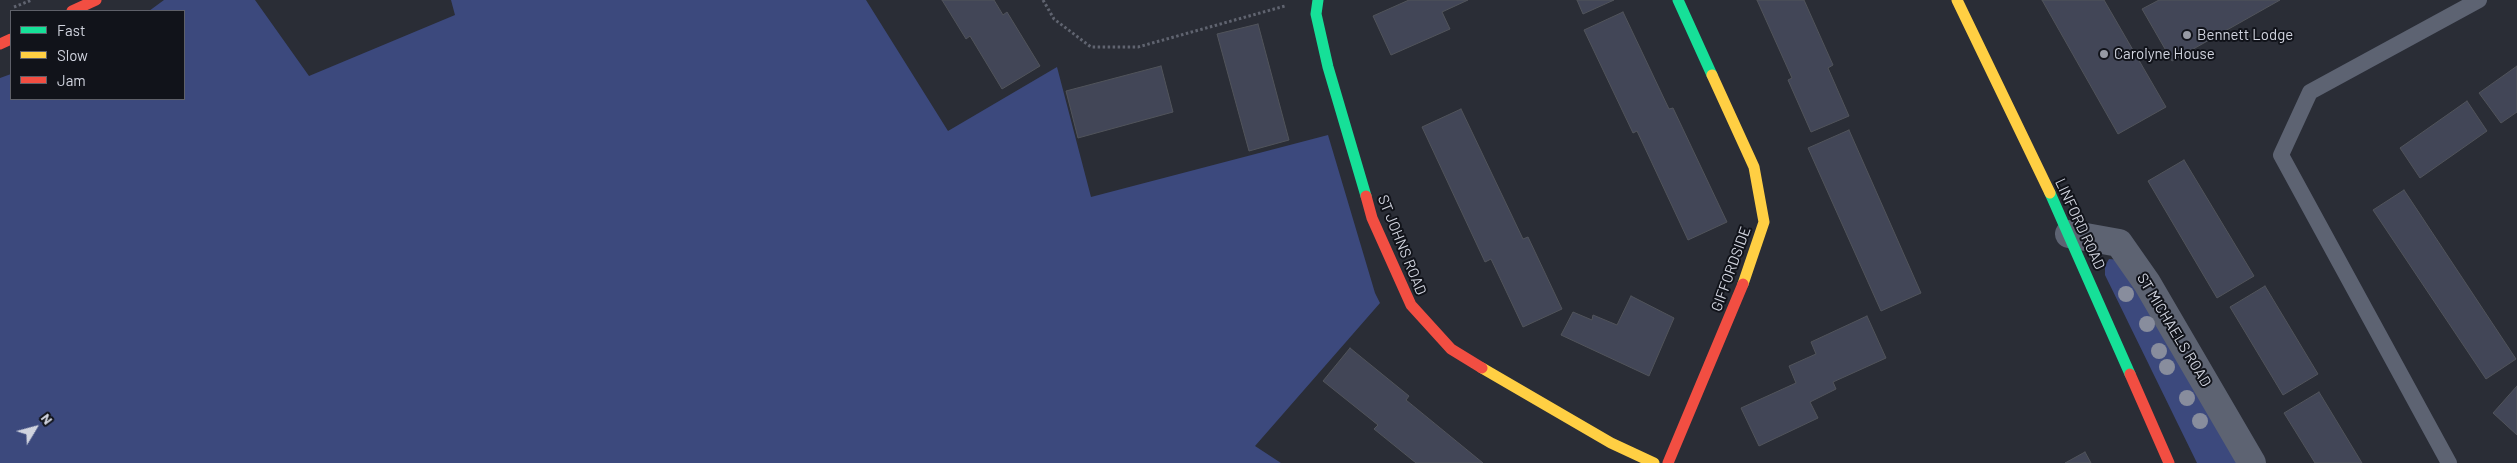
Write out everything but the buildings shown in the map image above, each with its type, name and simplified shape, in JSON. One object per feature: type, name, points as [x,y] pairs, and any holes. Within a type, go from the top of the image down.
[{"type":"street","points":[[74,10],[96,0]]},
{"type":"street","name":"ST JOHNS ROAD","points":[[1318,0],[1316,14],[1328,67],[1372,218],[1410,306],[1451,349],[1510,386],[1611,443],[1654,463]]},
{"type":"street","name":"GIFFORDSIDE","points":[[1668,463],[1745,280],[1764,222],[1754,168],[1678,0]]},
{"type":"street","name":"LINFORD ROAD","points":[[1957,0],[2069,234],[2169,463]]},
{"type":"street","name":"ST MICHAELS ROAD","points":[[2069,234],[2119,243],[2146,283],[2252,463]]},
{"type":"lane","points":[[2450,463],[2282,155],[2310,92],[2479,0]]},
{"type":"path","points":[[1043,0],[1054,20],[1091,47],[1138,47],[1286,5]]},
{"type":"shaded area","points":[[164,0],[255,0],[309,76],[455,15],[451,0],[866,0],[948,131],[1057,67],[1091,197],[1328,135],[1375,293],[1380,303],[1255,446],[1281,463],[0,463],[0,78],[10,74],[10,100],[185,100],[185,10],[150,10]]},
{"type":"shaded area","points":[[2109,259],[2120,260],[2238,463],[2197,463],[2105,275],[2105,266]]},
{"type":"traffic: fast","points":[[1318,0],[1316,14],[1328,67],[1366,196]]},
{"type":"traffic: fast","points":[[1678,0],[1712,75]]},
{"type":"traffic: fast","points":[[2050,193],[2130,374]]},
{"type":"traffic: slow","points":[[1957,0],[2050,193]]},
{"type":"traffic: slow","points":[[1712,75],[1754,167],[1764,222],[1743,284]]},
{"type":"traffic: slow","points":[[1482,368],[1611,443],[1654,463]]},
{"type":"traffic: jam","points":[[74,10],[96,0]]},
{"type":"traffic: jam","points":[[0,44],[10,39]]},
{"type":"traffic: jam","points":[[1366,196],[1372,218],[1411,305],[1451,349],[1482,368]]},
{"type":"traffic: jam","points":[[1668,463],[1743,284]]},
{"type":"traffic: jam","points":[[2130,374],[2169,463]]},
{"type":"place","name":"Bennett Lodge","points":[[2187,35]]},
{"type":"place","name":"Carolyne House","points":[[2104,54]]}]
